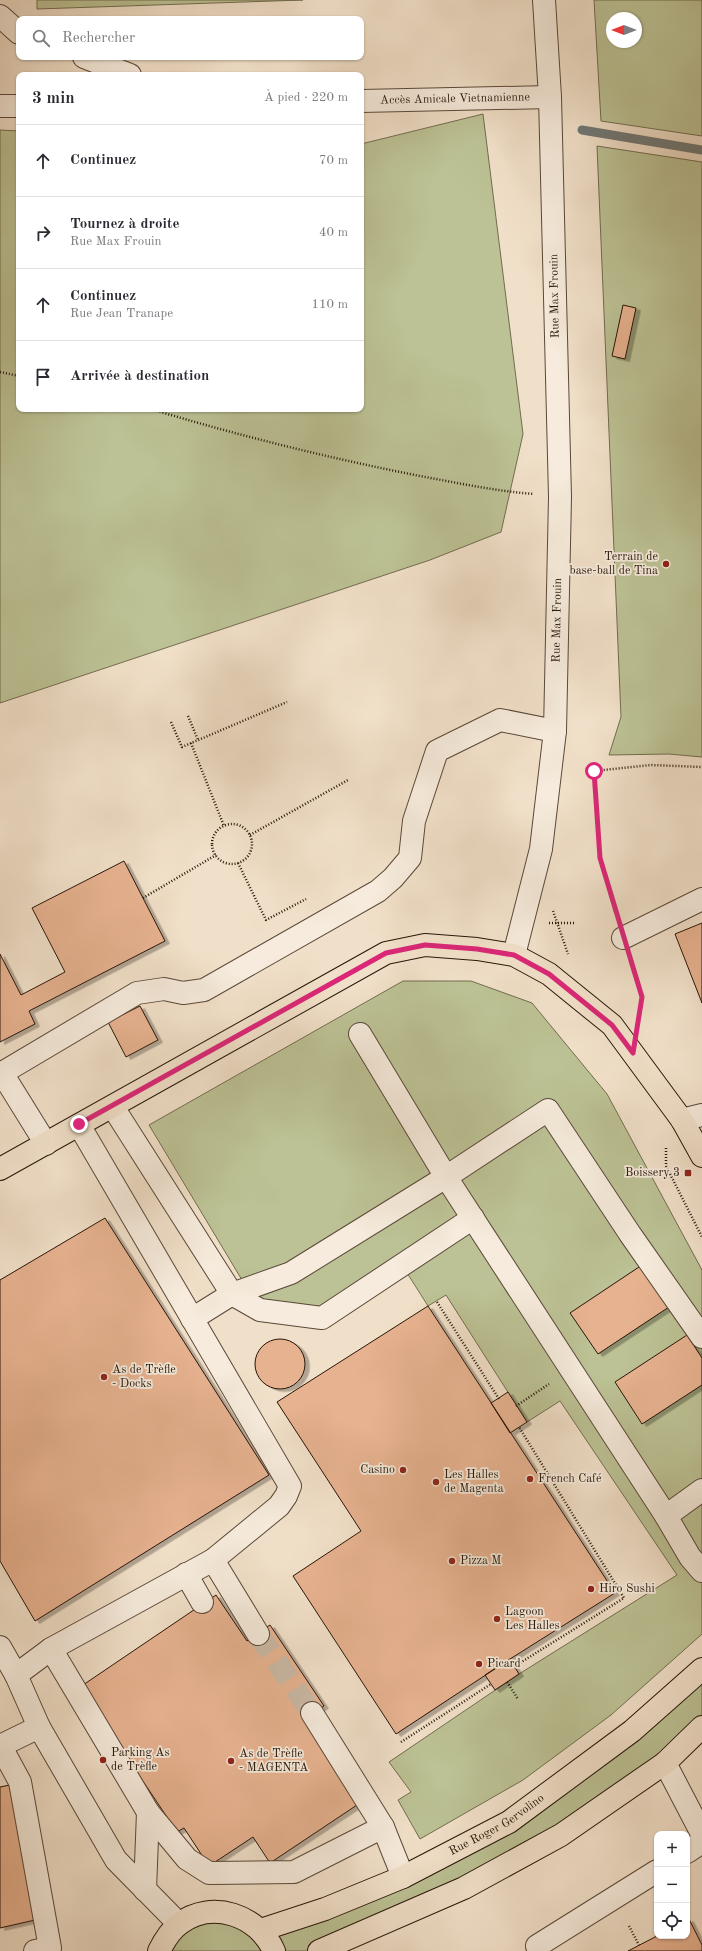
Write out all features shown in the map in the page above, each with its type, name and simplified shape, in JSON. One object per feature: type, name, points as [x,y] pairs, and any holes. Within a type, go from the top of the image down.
[{"type":"main road","points":[[0,1169],[386,953],[425,945],[477,949],[514,955],[549,974],[612,1025],[633,1053],[692,1118],[702,1156]]},
{"type":"main road","name":"Rue Roger Gervolino","points":[[261,1930],[325,1909],[403,1876],[509,1822],[632,1731],[702,1669]]},
{"type":"main road","points":[[319,1951],[464,1888],[560,1835],[665,1764],[702,1727]]},
{"type":"main road","points":[[159,1951],[166,1938],[179,1924],[194,1915],[218,1912],[230,1913],[246,1919],[261,1930],[274,1951]]},
{"type":"street","name":"Rue Max Frouin","points":[[514,955],[541,849],[555,731],[560,497],[550,97],[544,0]]},
{"type":"street","points":[[0,16],[16,30]]},
{"type":"street","points":[[92,60],[122,72]]},
{"type":"street","name":"Accès Amicale Vietnamienne","points":[[364,101],[550,97]]},
{"type":"street","points":[[0,106],[16,106]]},
{"type":"street","points":[[46,1144],[2,1073],[137,993],[164,989],[183,993],[204,990],[378,891],[393,878],[410,858],[414,821],[437,751],[500,720],[555,731]]},
{"type":"street","points":[[623,938],[702,899]]},
{"type":"street","points":[[360,1034],[446,1177],[666,1516],[690,1557],[702,1571]]},
{"type":"street","points":[[192,1319],[232,1294],[291,1273],[446,1177],[548,1110],[630,1234],[702,1337]]},
{"type":"street","points":[[118,1115],[232,1294],[260,1310],[322,1318],[473,1218]]},
{"type":"street","points":[[16,1675],[51,1649],[213,1560],[278,1506],[286,1496],[290,1486],[79,1124]]},
{"type":"street","points":[[666,1516],[702,1490]]},
{"type":"street","points":[[213,1560],[258,1634]]},
{"type":"street","points":[[186,1574],[202,1602]]},
{"type":"street","points":[[0,1648],[16,1675],[39,1727],[116,1860],[179,1924]]},
{"type":"street","points":[[51,1649],[148,1812],[187,1859],[209,1873],[294,1872],[383,1827]]},
{"type":"street","points":[[312,1713],[383,1827],[403,1876]]},
{"type":"street","points":[[35,1951],[50,1948],[20,1782],[0,1746],[39,1727]]},
{"type":"street","points":[[665,1764],[702,1834]]},
{"type":"street","points":[[145,1890],[148,1812]]},
{"type":"street","points":[[690,1850],[702,1842]]},
{"type":"street","points":[[537,1946],[654,1873]]},
{"type":"path","points":[[0,372],[16,375]]},
{"type":"path","points":[[161,412],[210,427],[340,460],[495,491],[560,497]]},
{"type":"path","points":[[171,722],[182,747],[287,702]]},
{"type":"path","points":[[188,716],[198,740]]},
{"type":"path","points":[[191,743],[224,826]]},
{"type":"path","points":[[633,1053],[642,997],[600,858],[594,771],[651,765],[702,767]]},
{"type":"path","points":[[250,835],[348,780]]},
{"type":"path","points":[[236,825],[241,827],[250,835],[252,846],[251,852],[248,857],[238,863],[226,863],[216,855],[213,842],[219,830],[224,826],[236,825]]},
{"type":"path","points":[[143,898],[216,855]]},
{"type":"path","points":[[238,863],[266,920],[308,898]]},
{"type":"path","points":[[546,923],[574,923]]},
{"type":"path","points":[[437,1302],[499,1399]]},
{"type":"path","points":[[516,1406],[570,1369]]},
{"type":"path","points":[[514,1666],[624,1598],[519,1427]]},
{"type":"path","points":[[507,1682],[518,1699]]},
{"type":"path","points":[[401,1742],[491,1684]]},
{"type":"path","points":[[629,1926],[639,1945]]},
{"type":"green space","points":[[37,0],[303,0],[37,9]]},
{"type":"green space","points":[[594,0],[702,0],[702,136],[601,121]]},
{"type":"green space","points":[[483,114],[523,434],[501,532],[430,560],[0,703],[0,130],[16,131],[16,412],[364,412],[364,143]]},
{"type":"green space","name":"Terrain de base-ball de Tina","points":[[597,146],[702,162],[702,757],[669,754],[609,755],[621,717]]},
{"type":"green space","points":[[403,981],[471,981],[532,1003],[607,1094],[702,1270],[702,1634],[611,1715],[523,1780],[420,1839],[398,1800],[411,1792],[389,1762],[519,1674],[677,1575],[560,1401],[527,1422],[446,1295],[428,1306],[402,1265],[322,1318],[260,1310],[149,1125]]},
{"type":"green space","points":[[702,1669],[702,1727],[561,1835],[319,1951],[159,1951],[194,1915],[261,1930],[509,1822]]},
{"type":"building","points":[[623,305],[636,308],[625,359],[612,356]]},
{"type":"building","points":[[124,861],[165,941],[29,1011],[35,1024],[0,1042],[0,954],[21,995],[65,972],[32,908]]},
{"type":"building","points":[[702,923],[702,1003],[675,934]]},
{"type":"building","points":[[140,1006],[158,1040],[126,1057],[108,1022]]},
{"type":"building","name":"As de Trèfle - Docks","points":[[105,1218],[269,1475],[35,1621],[0,1561],[0,1280]]},
{"type":"building","points":[[642,1265],[669,1307],[598,1354],[570,1313]]},
{"type":"building","name":"Les Halles de Magenta","points":[[428,1306],[615,1593],[510,1659],[396,1734],[293,1576],[361,1531],[277,1402]]},
{"type":"building","points":[[687,1335],[702,1358],[702,1385],[642,1424],[615,1382]]},
{"type":"building","points":[[275,1339],[285,1339],[298,1346],[305,1359],[305,1369],[298,1382],[285,1389],[275,1389],[266,1385],[259,1378],[255,1369],[255,1359],[259,1350],[266,1343]]},
{"type":"building","points":[[508,1392],[527,1422],[510,1433],[491,1403]]},
{"type":"building","name":"As de Trèfle - MAGENTA","points":[[216,1595],[247,1641],[270,1625],[324,1706],[304,1719],[360,1803],[270,1863],[253,1837],[209,1866],[184,1828],[177,1832],[80,1687]]},
{"type":"building","points":[[510,1659],[519,1674],[495,1690],[485,1675]]},
{"type":"building","points":[[10,1785],[35,1920],[0,1928],[0,1787]]},
{"type":"building","points":[[690,1921],[702,1945],[702,1951],[628,1951],[654,1938],[654,1939],[690,1939]]},
{"type":"waterway","points":[[582,130],[702,150]]},
{"type":"tunnel","points":[[258,1634],[312,1713]]},
{"type":"place","name":"Terrain de base-ball de Tina","points":[[666,564]]},
{"type":"place","name":"Boissery 3","points":[[688,1173]]},
{"type":"place","name":"As de Trèfle - Docks","points":[[104,1377]]},
{"type":"place","name":"Casino","points":[[403,1470]]},
{"type":"place","name":"French Café","points":[[530,1479]]},
{"type":"place","name":"Les Halles de Magenta","points":[[436,1482]]},
{"type":"place","name":"Pizza M","points":[[452,1561]]},
{"type":"place","name":"Hiro Sushi","points":[[591,1589]]},
{"type":"place","name":"Lagoon Les Halles","points":[[497,1619]]},
{"type":"place","name":"Picard","points":[[479,1664]]},
{"type":"place","name":"Parking As de Trèfle","points":[[103,1760]]},
{"type":"place","name":"As de Trèfle - MAGENTA","points":[[231,1761]]},
{"type":"route","points":[[79,1124],[386,953],[425,945],[477,949],[514,955],[549,974],[612,1025],[633,1053],[642,997],[635,978],[600,858],[594,771]]}]
